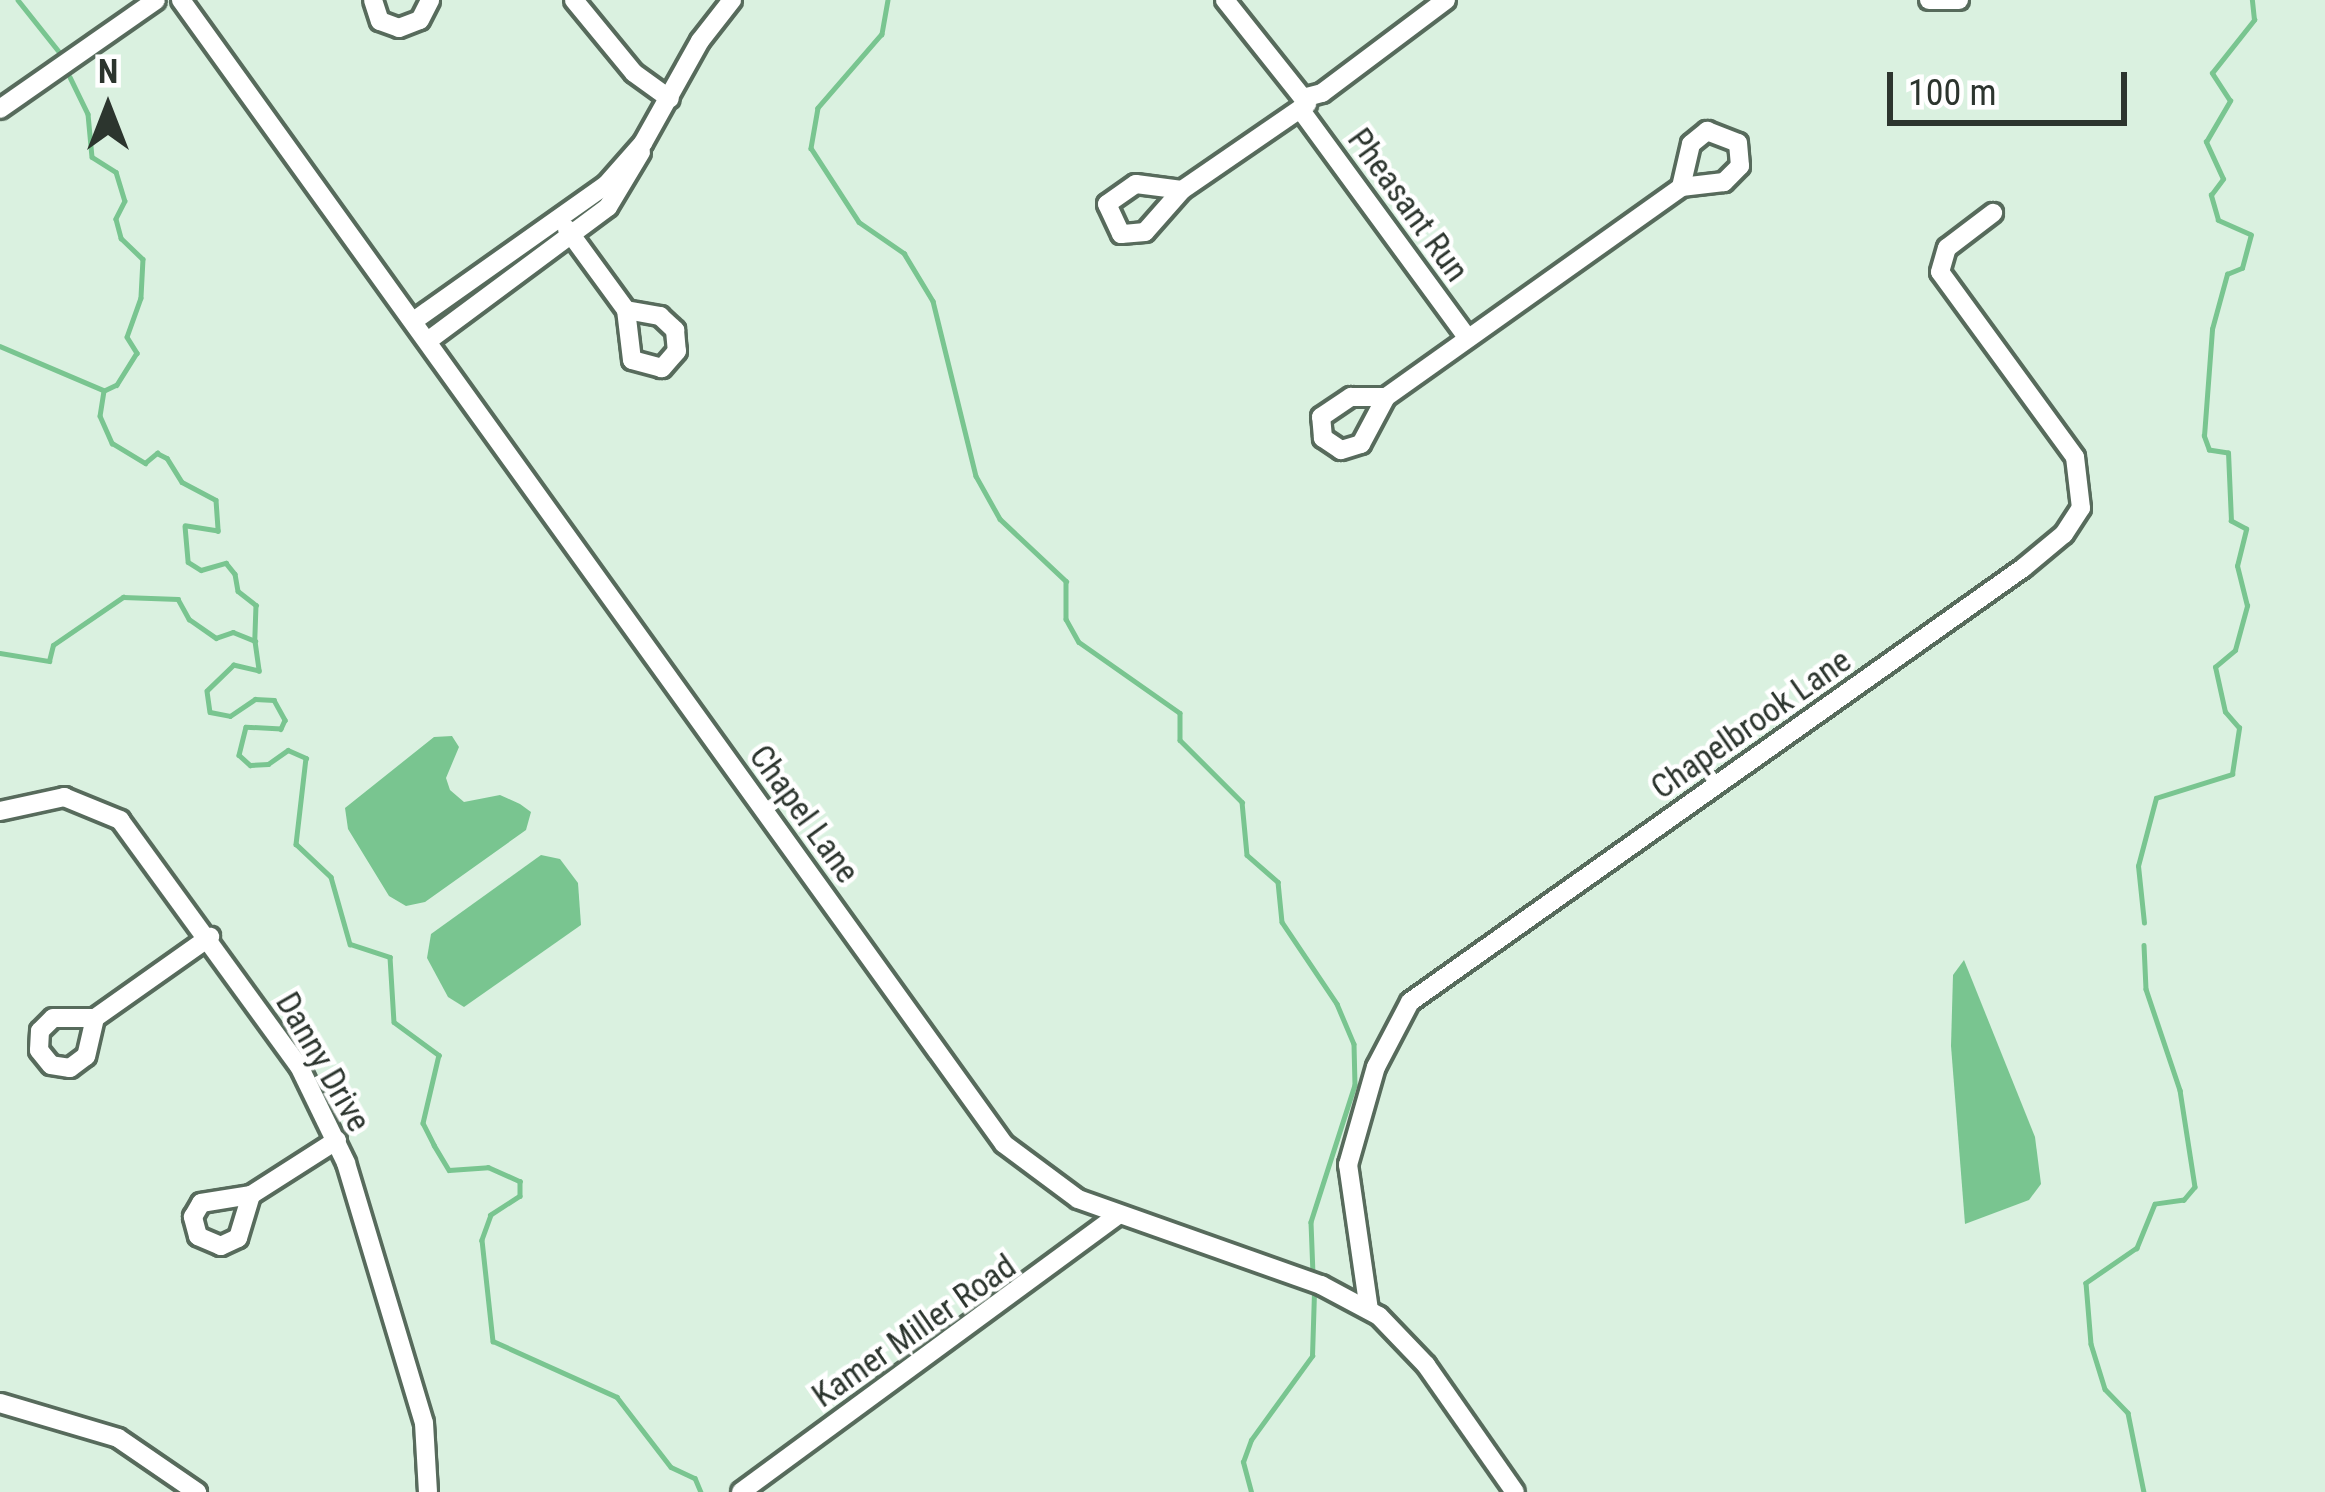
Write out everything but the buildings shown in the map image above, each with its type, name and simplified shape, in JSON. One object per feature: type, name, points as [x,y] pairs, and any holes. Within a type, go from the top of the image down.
[{"type":"street","points":[[0,109],[156,0]]},
{"type":"street","name":"Chapel Lane","points":[[182,0],[1004,1144],[1052,1184],[1118,1215],[1312,1282],[1369,1310],[1426,1364],[1515,1492]]},
{"type":"street","points":[[373,0],[380,21],[400,28],[420,20],[430,0]]},
{"type":"street","points":[[574,0],[634,74],[670,99]]},
{"type":"street","points":[[429,340],[566,228],[643,143],[732,0]]},
{"type":"street","points":[[1225,0],[1294,93],[1322,93]]},
{"type":"street","points":[[1183,190],[1447,0]]},
{"type":"street","points":[[1929,0],[1959,0]]},
{"type":"street","name":"Pheasant Run","points":[[1300,109],[1467,337]]},
{"type":"street","points":[[1386,398],[1681,187]]},
{"type":"street","name":"Chapelbrook Lane","points":[[1369,1310],[1348,1165],[1376,1067],[1410,1002],[2023,568],[2064,534],[2081,508],[2075,457],[1940,272],[1947,248],[1993,213]]},
{"type":"street","points":[[415,320],[566,228]]},
{"type":"street","points":[[566,228],[626,310]]},
{"type":"street","name":"Danny Drive","points":[[0,811],[44,796],[103,809],[135,835],[299,1066],[338,1140],[424,1423],[428,1492]]},
{"type":"street","points":[[95,1018],[210,937]]},
{"type":"street","points":[[251,1195],[338,1140]]},
{"type":"street","name":"Kamer Miller Road","points":[[741,1492],[1118,1215]]},
{"type":"street","points":[[0,1403],[118,1438],[197,1492]]},
{"type":"shaded area","points":[[452,736],[459,747],[446,778],[450,790],[464,802],[500,795],[531,812],[526,830],[425,902],[406,906],[389,896],[348,829],[345,808],[434,737]]},
{"type":"shaded area","points":[[541,855],[560,859],[578,883],[581,925],[464,1007],[448,997],[427,958],[431,934]]},
{"type":"shaded area","points":[[1964,960],[2035,1137],[2041,1184],[2029,1200],[1965,1224],[1951,1046],[1953,975]]},
{"type":"waterway","points":[[18,0],[61,54]]},
{"type":"waterway","points":[[888,0],[882,34],[818,108],[811,148],[859,222],[904,253],[933,301],[976,476],[1000,519],[1066,581],[1066,619],[1079,642],[1180,713],[1180,740],[1242,802],[1247,855],[1278,882],[1282,922],[1337,1004],[1354,1044],[1355,1085],[1311,1222],[1313,1274]]},
{"type":"waterway","points":[[2144,923],[2138,866],[2156,798],[2232,774],[2239,728],[2225,712],[2215,667],[2235,650],[2247,606],[2237,566],[2246,529],[2231,521],[2228,453],[2209,450],[2204,436],[2212,329],[2227,274],[2242,268],[2251,235],[2218,220],[2211,195],[2223,179],[2206,142],[2230,101],[2212,73],[2254,20],[2252,0]]},
{"type":"waterway","points":[[70,77],[88,114],[92,157],[116,172],[125,201],[116,219],[121,238],[143,259],[141,298],[127,337],[137,353],[117,385],[104,391]]},
{"type":"waterway","points":[[0,346],[103,390]]},
{"type":"waterway","points":[[104,391],[100,416],[112,443],[145,463],[157,453],[167,458],[182,482],[216,500],[218,531],[185,526],[188,562],[201,570],[226,563],[235,574],[238,591],[256,605],[255,641]]},
{"type":"waterway","points":[[0,653],[49,661],[53,645],[123,597],[178,599],[189,619],[216,638],[233,632],[255,641],[259,671],[234,665],[207,691],[210,712],[230,716],[255,699],[274,700],[285,720],[281,729],[246,727],[239,755],[250,765],[268,764],[288,750],[306,758],[296,844],[331,877],[350,944],[390,957],[394,1022],[439,1055],[423,1123],[434,1145],[449,1170],[488,1167],[520,1181],[520,1196],[491,1215],[482,1240],[493,1341],[617,1397],[671,1467],[695,1478],[701,1492]]},
{"type":"waterway","points":[[2144,945],[2146,989],[2180,1090],[2195,1187],[2184,1200],[2155,1204],[2137,1248],[2086,1283],[2091,1344],[2105,1389],[2128,1413],[2144,1492]]},
{"type":"waterway","points":[[1251,1492],[1243,1462],[1251,1440],[1312,1356],[1314,1291]]}]
